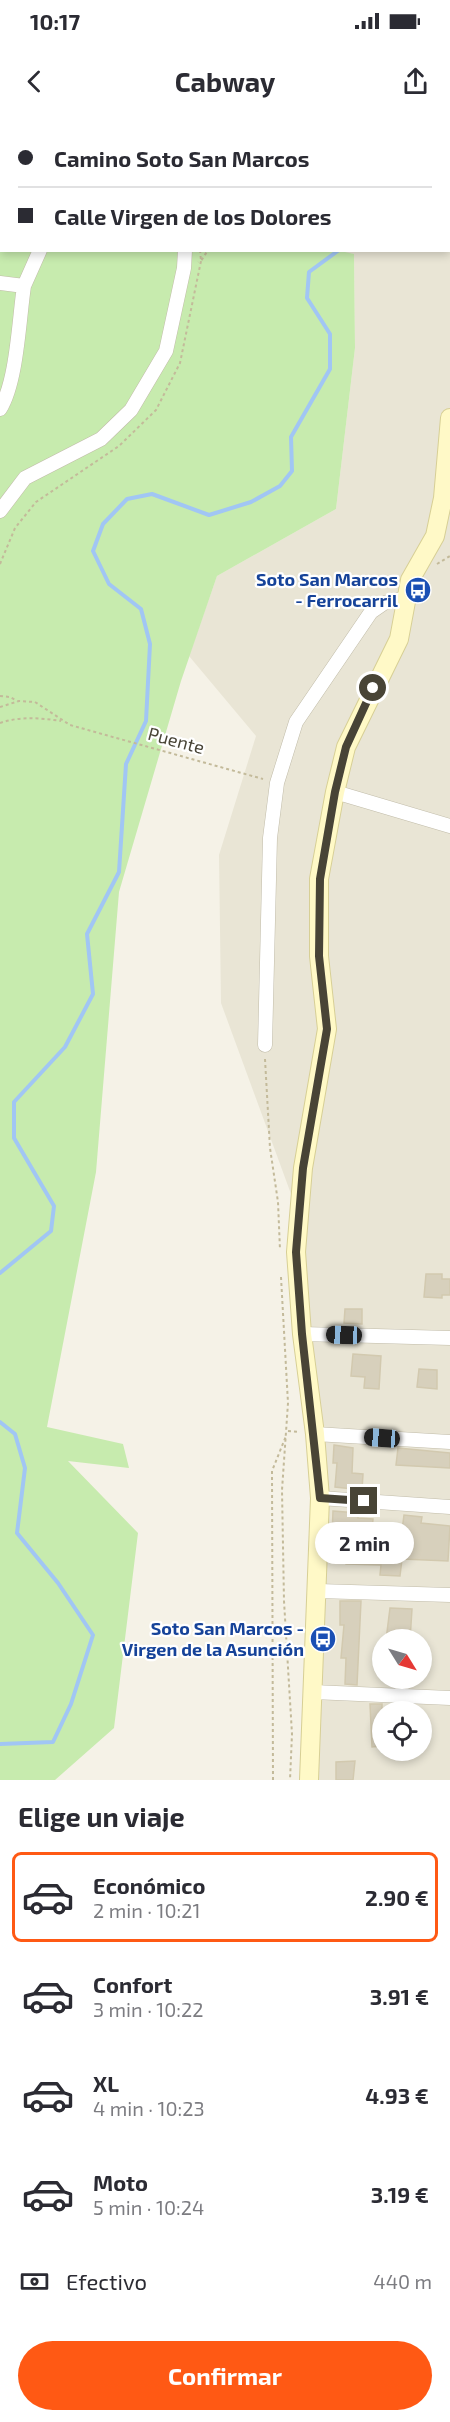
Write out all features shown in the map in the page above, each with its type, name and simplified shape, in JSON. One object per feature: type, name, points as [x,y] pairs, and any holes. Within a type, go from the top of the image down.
[{"type":"street","points":[[0,409],[5,400],[14,357],[24,286],[39,252]]},
{"type":"street","points":[[0,511],[26,478],[101,439],[131,410],[166,351],[184,268],[185,252]]},
{"type":"street","points":[[0,283],[24,286]]},
{"type":"street","points":[[309,1780],[320,1498],[315,1434],[302,1334],[296,1252],[303,1168],[327,1029],[319,956],[320,879],[335,792],[346,747],[399,639],[410,580],[435,536],[443,498],[450,418]]},
{"type":"street","points":[[265,1045],[270,838],[277,783],[290,737],[296,722],[314,693],[371,612],[384,603],[406,598]]},
{"type":"street","points":[[335,792],[450,826]]},
{"type":"street","points":[[302,1334],[450,1338]]},
{"type":"street","points":[[315,1434],[450,1442]]},
{"type":"street","points":[[320,1498],[450,1507]]},
{"type":"street","points":[[318,1591],[450,1595]]},
{"type":"street","points":[[313,1692],[450,1698]]},
{"type":"path","points":[[200,252],[201,261],[207,252]]},
{"type":"path","name":"Puente","points":[[0,696],[35,702],[70,725],[264,779]]},
{"type":"path","points":[[0,707],[19,701]]},
{"type":"path","points":[[0,723],[12,719],[35,718],[64,721]]},
{"type":"path","points":[[265,1045],[270,1148],[277,1187],[280,1253]]},
{"type":"path","points":[[281,1275],[288,1403],[282,1490],[284,1601],[292,1734],[290,1780]]},
{"type":"path","points":[[287,1431],[315,1434]]},
{"type":"path","points":[[273,1780],[272,1471],[287,1431]]},
{"type":"shaded area","points":[[342,252],[450,252],[450,1780],[303,1780],[312,1495],[293,1285],[291,1194],[221,1003],[219,855],[256,736],[189,656],[217,576],[336,509],[355,348],[354,254]]},
{"type":"green space","points":[[0,252],[345,252],[354,254],[355,348],[336,509],[217,576],[181,681],[119,892],[96,1172],[47,1427],[123,1444],[129,1468],[68,1461],[138,1533],[114,1728],[55,1780],[0,1780]]},
{"type":"building","points":[[426,1274],[442,1274],[442,1279],[450,1279],[450,1295],[442,1295],[442,1298],[424,1297]]},
{"type":"building","points":[[345,1309],[362,1309],[362,1324],[344,1323]]},
{"type":"building","points":[[353,1354],[381,1356],[379,1389],[364,1388],[365,1377],[351,1376]]},
{"type":"building","points":[[419,1369],[437,1370],[437,1389],[417,1387]]},
{"type":"building","points":[[334,1445],[353,1448],[352,1473],[363,1474],[362,1490],[335,1487],[337,1463],[333,1463]]},
{"type":"building","points":[[398,1448],[450,1453],[450,1468],[396,1465]]},
{"type":"building","points":[[333,1511],[358,1513],[358,1518],[373,1519],[371,1543],[400,1546],[404,1515],[422,1517],[421,1523],[450,1526],[448,1561],[402,1559],[400,1576],[380,1575],[381,1565],[346,1564],[347,1537],[332,1536]]},
{"type":"building","points":[[340,1601],[361,1601],[357,1685],[345,1684],[346,1658],[341,1658],[344,1625],[340,1625]]},
{"type":"building","points":[[390,1608],[412,1609],[411,1629],[387,1629]]},
{"type":"building","points":[[370,1704],[372,1704],[372,1747]]},
{"type":"building","points":[[355,1761],[353,1780],[336,1780],[336,1762]]},
{"type":"waterway","points":[[0,1273],[51,1231],[54,1206],[14,1138],[14,1102],[65,1047],[93,994],[87,934],[119,872],[126,764],[146,721],[150,644],[141,609],[109,584],[93,551],[103,524],[127,499],[152,494],[209,515],[251,502],[280,486],[292,471],[291,437],[330,369],[330,334],[307,298],[309,272],[336,252]]},
{"type":"waterway","points":[[0,1422],[15,1434],[25,1468],[17,1533],[58,1583],[93,1635],[71,1704],[53,1742],[0,1744]]},
{"type":"place","name":"Soto San Marcos - Ferrocarril","points":[[418,590]]},
{"type":"place","name":"Soto San Marcos - Virgen de la Asunción","points":[[323,1639]]},
{"type":"route","points":[[364,1501],[320,1498],[315,1434],[302,1334],[296,1252],[303,1168],[327,1029],[319,956],[320,879],[335,792],[346,747],[373,688]]}]
